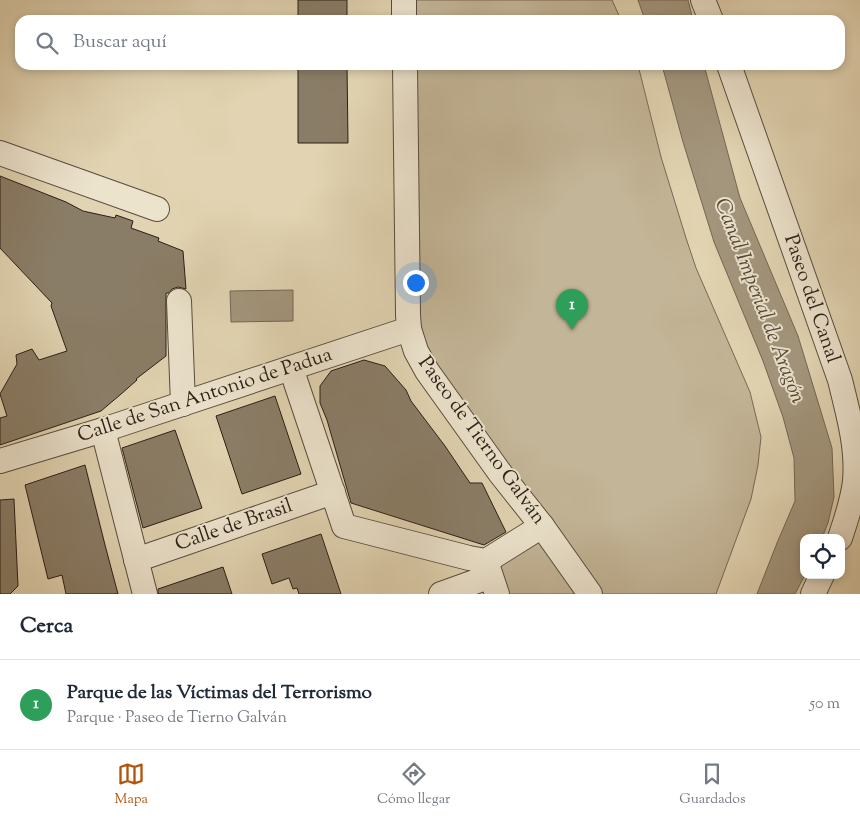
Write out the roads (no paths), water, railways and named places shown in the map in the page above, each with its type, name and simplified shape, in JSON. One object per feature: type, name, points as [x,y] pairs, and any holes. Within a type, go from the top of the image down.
[{"type":"street","points":[[404,0],[404,15]]},
{"type":"street","points":[[704,0],[710,15]]},
{"type":"street","name":"Paseo de Tierno Galván","points":[[405,70],[409,329],[416,351],[427,371],[590,594]]},
{"type":"street","name":"Paseo del Canal","points":[[731,70],[840,380],[850,421],[857,456],[854,482],[841,534]]},
{"type":"street","points":[[0,153],[157,209]]},
{"type":"street","points":[[179,301],[183,404]]},
{"type":"street","name":"Calle de San Antonio de Padua","points":[[0,461],[103,430],[409,329]]},
{"type":"street","points":[[291,368],[344,526],[469,558],[486,560],[542,526]]},
{"type":"street","points":[[103,430],[145,594]]},
{"type":"street","name":"Calle de Brasil","points":[[136,560],[332,492]]},
{"type":"street","points":[[440,594],[480,580],[486,560]]},
{"type":"street","points":[[486,560],[497,594]]},
{"type":"street","points":[[813,594],[820,579]]},
{"type":"water","points":[[638,0],[688,0],[692,15],[643,15]]},
{"type":"water","name":"Canal Imperial de Aragón","points":[[663,70],[705,70],[740,198],[798,336],[832,448],[834,497],[828,523],[824,534],[800,534],[800,579],[803,579],[795,594],[757,594],[795,501],[794,458],[783,417],[763,361],[714,242]]},
{"type":"water","points":[[293,290],[293,321],[231,322],[230,291]]},
{"type":"place","name":"Parque de las Víctimas del Terrorismo","points":[[572,330]]}]
